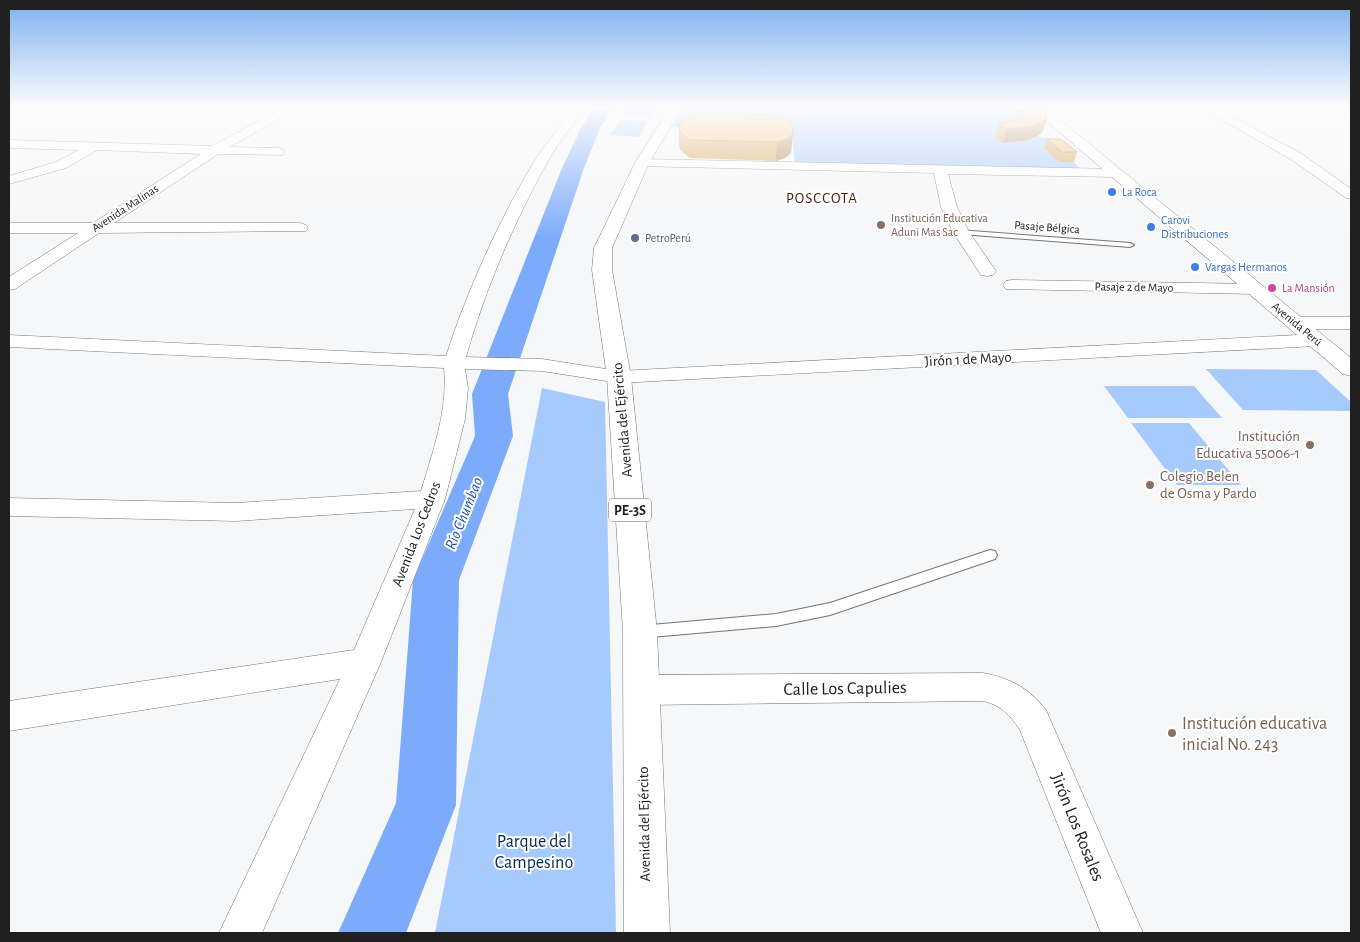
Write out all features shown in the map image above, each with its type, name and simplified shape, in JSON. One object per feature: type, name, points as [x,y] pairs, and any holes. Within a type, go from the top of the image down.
[{"type":"main road","name":"Avenida del Ejército","points":[[647,933],[640,632],[620,377],[601,259],[603,248],[650,150]]},
{"type":"main road","name":"Avenida Perú","points":[[1088,150],[1351,369]]},
{"type":"street","points":[[9,180],[61,165],[90,150]]},
{"type":"street","points":[[215,150],[278,152]]},
{"type":"street","name":"Avenida Malinas","points":[[9,286],[215,150]]},
{"type":"street","name":"Avenida Los Cedros","points":[[240,933],[365,662],[432,499],[453,419],[458,363],[467,320],[502,238],[541,162],[550,150]]},
{"type":"street","points":[[1286,150],[1351,195]]},
{"type":"street","points":[[642,163],[1025,171],[1123,179]]},
{"type":"street","points":[[940,169],[949,207],[961,232],[987,272]]},
{"type":"street","points":[[9,228],[300,228]]},
{"type":"street","name":"Pasaje 2 de Mayo","points":[[1012,285],[1255,289]]},
{"type":"street","points":[[1296,324],[1351,323]]},
{"type":"street","name":"Jirón 1 de Mayo","points":[[9,341],[458,363],[542,365],[620,377],[1316,340]]},
{"type":"street","points":[[9,507],[236,512],[432,499]]},
{"type":"street","points":[[9,716],[365,662]]},
{"type":"street","name":"Calle Los Capulies","points":[[642,690],[983,687],[1000,689],[1014,697],[1034,721]]},
{"type":"street","name":"Jirón Los Rosales","points":[[1034,721],[1122,933]]},
{"type":"lane","name":"Pasaje Bélgica","points":[[961,232],[1130,245]]},
{"type":"lane","points":[[640,632],[776,620],[830,609],[990,556]]},
{"type":"green space","points":[[794,150],[1060,150],[1080,168],[795,162]]},
{"type":"green space","points":[[1206,369],[1316,370],[1351,402],[1351,411],[1243,410]]},
{"type":"green space","points":[[1104,386],[1194,386],[1222,418],[1128,418]]},
{"type":"green space","name":"Parque del Campesino","points":[[542,388],[605,402],[616,933],[435,933]]},
{"type":"green space","points":[[1131,423],[1189,423],[1241,485],[1177,485]]},
{"type":"building","points":[[1060,150],[1074,150],[1077,152],[1062,152]]},
{"type":"waterway","name":"Río Chumbao","points":[[372,933],[426,805],[436,580],[494,436],[490,394],[581,150]]},
{"type":"place","name":"La Roca","points":[[1112,192]]},
{"type":"place","name":"Institución Educativa Aduni Mas Sac","points":[[881,225]]},
{"type":"place","name":"Carovi Distribuciones","points":[[1151,227]]},
{"type":"place","name":"PetroPerú","points":[[635,238]]},
{"type":"place","name":"Vargas Hermanos","points":[[1195,267]]},
{"type":"place","name":"La Mansión","points":[[1272,288]]},
{"type":"place","name":"Institución Educativa 55006-1","points":[[1310,445]]},
{"type":"place","name":"Colegio Belen de Osma y Pardo","points":[[1150,485]]},
{"type":"place","name":"Institución educativa inicial No. 243","points":[[1172,733]]},
{"type":"district","name":"POSCCOTA","points":[[822,198]]}]
